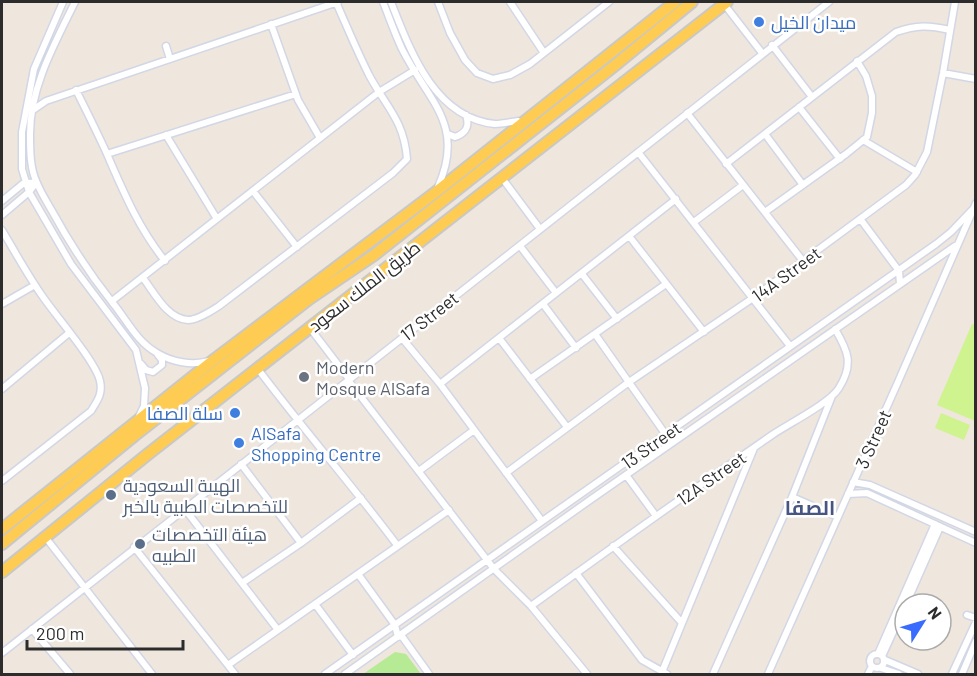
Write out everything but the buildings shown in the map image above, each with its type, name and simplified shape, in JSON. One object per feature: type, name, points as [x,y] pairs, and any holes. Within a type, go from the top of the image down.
[{"type":"main road","points":[[2,530],[215,359],[436,192],[675,2]]},
{"type":"main road","name":"طريق الملك سعود","points":[[2,544],[126,442],[309,298],[374,255],[605,74],[692,2]]},
{"type":"main road","name":"طريق الملك سعود","points":[[2,572],[148,454],[725,3]]},
{"type":"street","points":[[63,2],[34,69],[22,132],[22,169],[29,192],[71,264],[136,350],[145,388],[144,406],[136,422]]},
{"type":"street","points":[[75,2],[44,67],[33,110],[30,133],[32,165],[36,183],[70,244],[99,287],[139,339],[162,360],[159,369],[153,372],[146,370],[140,363]]},
{"type":"street","points":[[308,2],[311,11]]},
{"type":"street","points":[[33,110],[46,100],[337,2],[356,49],[379,92],[399,122],[406,145],[407,159],[393,173],[219,306],[189,320],[178,317],[166,309],[143,278]]},
{"type":"street","points":[[383,2],[402,48],[442,117],[448,134],[449,156],[436,192]]},
{"type":"street","points":[[391,2],[404,35],[438,94],[466,116],[496,124],[518,122]]},
{"type":"street","points":[[438,2],[450,33],[465,60],[477,74],[493,79],[510,75],[530,64],[607,2]]},
{"type":"street","points":[[510,2],[544,53]]},
{"type":"street","name":"17 Street","points":[[2,653],[829,2]]},
{"type":"street","name":"14A Street","points":[[506,473],[629,382],[704,333],[861,220],[906,185],[917,172],[927,152],[955,2]]},
{"type":"street","points":[[725,3],[762,53]]},
{"type":"street","points":[[271,24],[296,94],[320,138]]},
{"type":"street","points":[[726,164],[896,32],[913,27],[930,26],[950,30]]},
{"type":"street","points":[[772,45],[812,97]]},
{"type":"street","points":[[166,46],[170,59]]},
{"type":"street","points":[[765,212],[867,137],[872,113],[872,96],[866,75],[857,61]]},
{"type":"street","points":[[112,301],[379,92],[415,70]]},
{"type":"street","points":[[943,74],[975,79]]},
{"type":"street","points":[[76,90],[126,199],[151,244],[165,261]]},
{"type":"street","points":[[107,154],[296,94]]},
{"type":"street","points":[[799,107],[840,159]]},
{"type":"street","points":[[687,113],[803,261]]},
{"type":"street","points":[[448,134],[455,137],[462,134],[468,125],[466,116]]},
{"type":"street","points":[[765,134],[803,185]]},
{"type":"street","points":[[166,135],[217,219]]},
{"type":"street","points":[[863,140],[917,172]]},
{"type":"street","points":[[638,152],[754,297],[790,346]]},
{"type":"street","points":[[502,178],[540,229]]},
{"type":"street","points":[[2,201],[25,182],[36,183]]},
{"type":"street","points":[[2,215],[36,183]]},
{"type":"street","points":[[694,222],[743,185]]},
{"type":"street","points":[[253,191],[297,247]]},
{"type":"street","points":[[440,384],[676,199]]},
{"type":"street","name":"3 Street","points":[[768,675],[975,203]]},
{"type":"street","name":"13 Street","points":[[325,675],[899,271],[943,239],[972,210]]},
{"type":"street","points":[[861,220],[899,271],[900,284]]},
{"type":"street","points":[[2,230],[35,285],[100,379],[100,397],[91,411],[2,481]]},
{"type":"street","points":[[629,236],[704,333]]},
{"type":"street","points":[[943,239],[956,244]]},
{"type":"street","name":"13 Street","points":[[345,675],[956,244]]},
{"type":"street","points":[[520,246],[556,293]]},
{"type":"street","points":[[582,274],[617,319]]},
{"type":"street","points":[[530,379],[666,284]]},
{"type":"street","points":[[2,304],[35,285]]},
{"type":"street","points":[[543,304],[576,348]]},
{"type":"street","points":[[310,328],[494,569],[531,606],[587,675]]},
{"type":"street","name":"12A Street","points":[[531,606],[656,516],[832,396],[845,375],[848,363],[848,351],[835,329]]},
{"type":"street","points":[[2,389],[69,333]]},
{"type":"street","points":[[595,334],[666,435]]},
{"type":"street","points":[[402,338],[440,384],[542,521]]},
{"type":"street","points":[[499,338],[567,427]]},
{"type":"street","points":[[157,354],[180,362],[199,364],[215,359]]},
{"type":"street","points":[[258,369],[397,545]]},
{"type":"street","points":[[713,675],[792,497],[832,396]]},
{"type":"street","points":[[419,471],[474,430]]},
{"type":"street","points":[[576,573],[642,660],[664,673],[682,623],[755,447]]},
{"type":"street","points":[[241,464],[301,543]]},
{"type":"street","points":[[626,475],[656,516]]},
{"type":"street","points":[[853,483],[870,485],[975,532]]},
{"type":"street","points":[[867,493],[870,485]]},
{"type":"street","points":[[848,494],[867,493],[975,543]]},
{"type":"street","points":[[792,497],[838,517]]},
{"type":"street","points":[[242,583],[362,498]]},
{"type":"street","points":[[906,511],[909,503]]},
{"type":"street","points":[[184,508],[278,630]]},
{"type":"street","points":[[228,665],[449,510]]},
{"type":"street","points":[[910,592],[937,525]]},
{"type":"street","points":[[882,656],[937,525]]},
{"type":"street","points":[[955,533],[959,525]]},
{"type":"street","points":[[46,538],[152,675]]},
{"type":"street","points":[[614,546],[682,623]]},
{"type":"street","points":[[135,547],[235,675]]},
{"type":"street","points":[[358,574],[429,675]]},
{"type":"street","points":[[315,604],[353,655]]},
{"type":"street","points":[[952,673],[975,620],[967,615]]},
{"type":"street","points":[[32,629],[70,675]]},
{"type":"street","points":[[868,675],[876,669],[893,632]]},
{"type":"street","points":[[962,675],[975,641]]},
{"type":"street","points":[[876,669],[872,657],[882,656],[918,675]]},
{"type":"street","points":[[876,669],[899,675]]},
{"type":"green space","points":[[972,324],[976,325],[975,421],[937,405]]},
{"type":"green space","points":[[941,413],[970,425],[964,440],[935,428]]},
{"type":"green space","points":[[395,652],[406,654],[421,674],[363,674]]},
{"type":"place","name":"ميدان الخيل","points":[[759,22]]},
{"type":"place","name":"Modern Mosque AlSafa","points":[[304,377]]},
{"type":"place","name":"سلة الصفا","points":[[235,413]]},
{"type":"place","name":"AlSafa Shopping Centre","points":[[239,443]]},
{"type":"place","name":"الهيىة السعودية للتخصصات الطبية بالخبر","points":[[111,495]]},
{"type":"place","name":"هيئة التخصصات الطبيه","points":[[140,544]]},
{"type":"district","name":"الصفا","points":[[810,507]]}]
